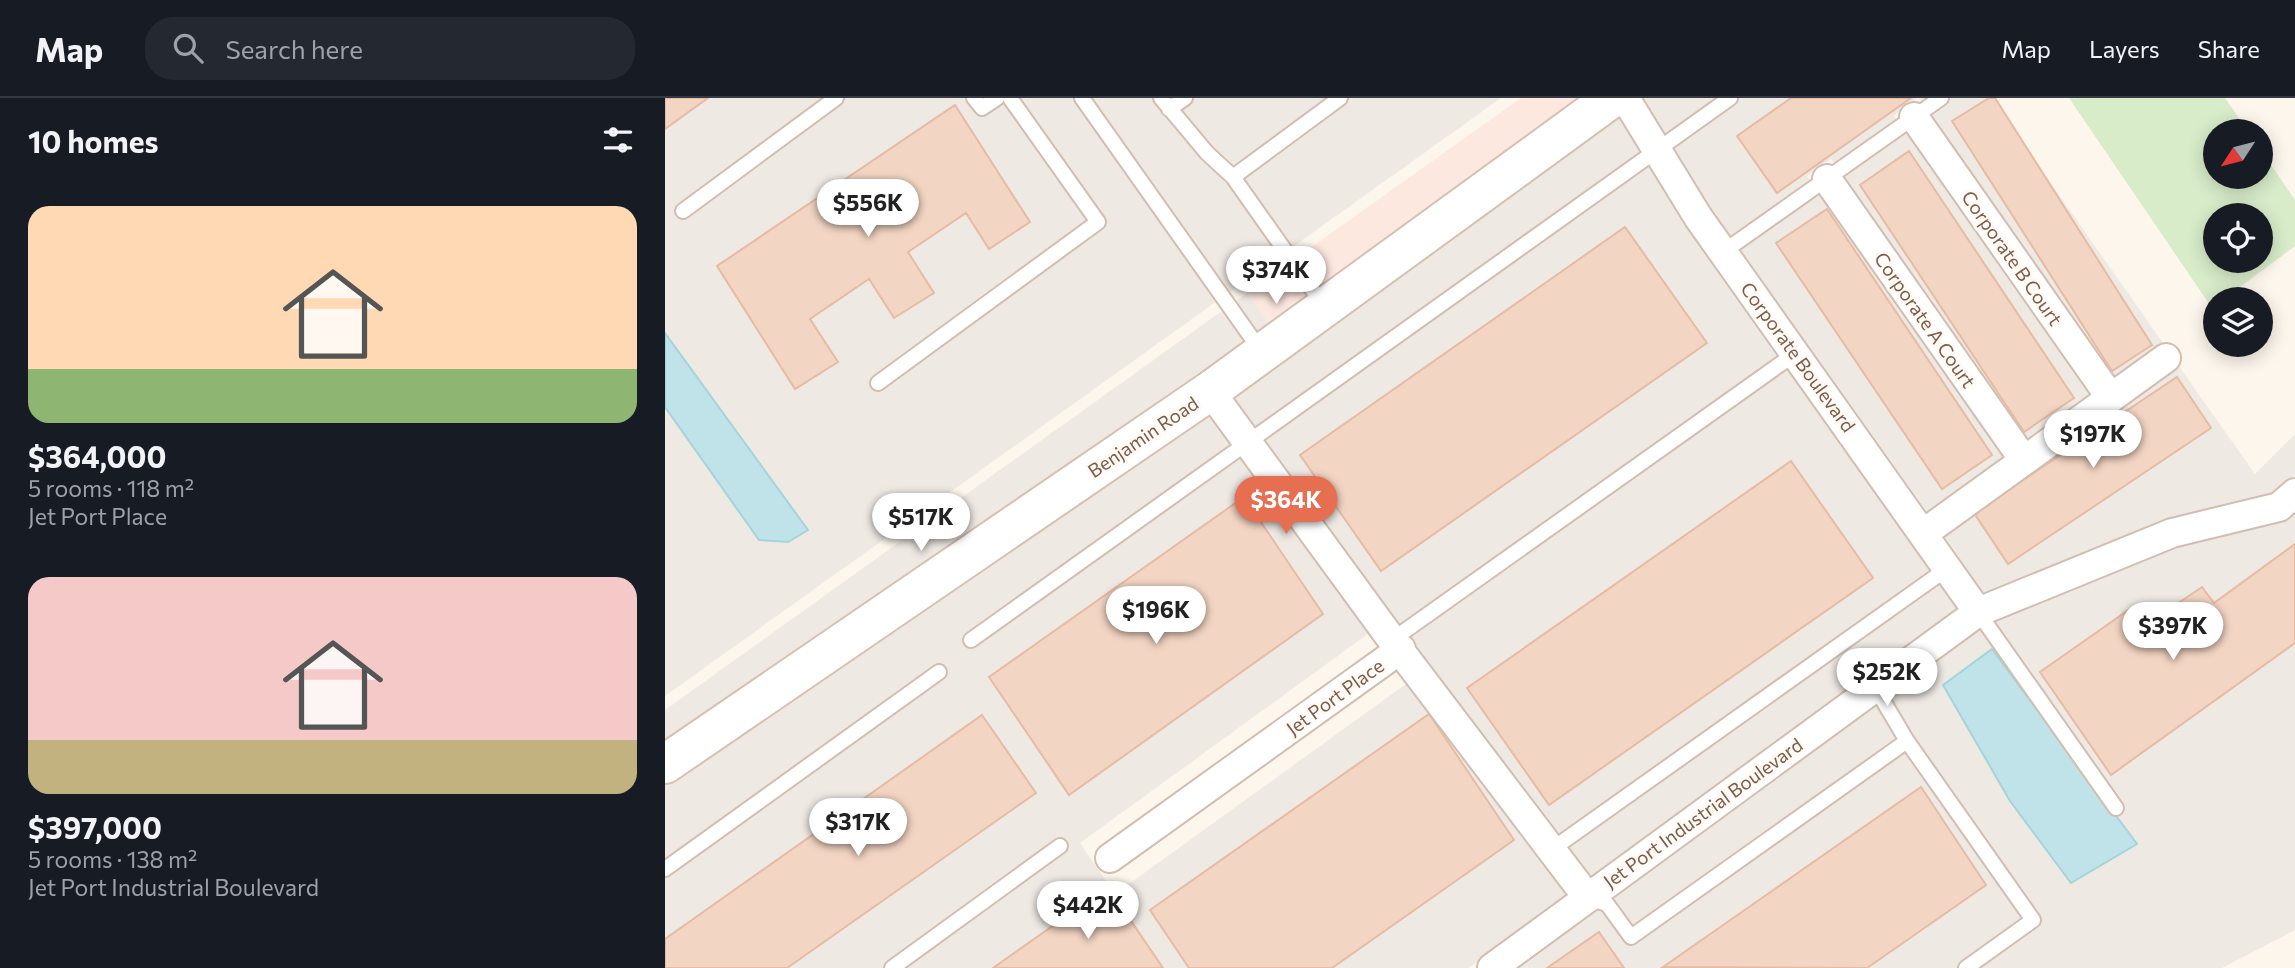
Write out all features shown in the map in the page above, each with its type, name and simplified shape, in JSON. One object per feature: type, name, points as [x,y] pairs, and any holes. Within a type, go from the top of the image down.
[{"type":"street","name":"Benjamin Road","points":[[665,764],[1210,391],[1612,98]]},
{"type":"street","name":"Corporate Boulevard","points":[[1625,98],[1656,152],[1723,252],[1978,612]]},
{"type":"street","name":"Corporate B Court","points":[[1914,117],[2111,398]]},
{"type":"street","name":"Corporate A Court","points":[[1827,179],[2024,460]]},
{"type":"street","points":[[1924,533],[2166,358]]},
{"type":"street","name":"Jet Port Place","points":[[1110,858],[1397,644],[1210,391]]},
{"type":"street","name":"Jet Port Industrial Boulevard","points":[[1492,968],[1978,612],[2172,533],[2279,507],[2295,493]]},
{"type":"street","points":[[1397,644],[1588,898]]},
{"type":"lane","points":[[683,211],[836,98]]},
{"type":"lane","points":[[974,98],[982,108],[997,98]]},
{"type":"lane","points":[[878,383],[1098,222],[1010,98]]},
{"type":"lane","points":[[1082,98],[1262,353]]},
{"type":"lane","points":[[1185,98],[1165,104],[1207,153],[1233,177],[1325,307]]},
{"type":"lane","points":[[1233,177],[1340,98]]},
{"type":"lane","points":[[971,640],[1730,98]]},
{"type":"lane","points":[[1723,252],[1941,98]]},
{"type":"lane","points":[[1397,644],[1796,353]]},
{"type":"lane","points":[[1551,849],[1948,568]]},
{"type":"lane","points":[[1978,612],[2116,808]]},
{"type":"lane","points":[[665,869],[939,672]]},
{"type":"lane","points":[[1875,687],[1907,741],[2033,920],[1966,968]]},
{"type":"lane","points":[[1588,898],[1607,904],[1631,937],[1907,741]]},
{"type":"lane","points":[[892,968],[1061,846]]},
{"type":"shaded area","points":[[665,98],[1501,98],[665,696]]},
{"type":"shaded area","points":[[1521,98],[1589,98],[1273,328],[1247,293]]},
{"type":"shaded area","points":[[1642,98],[1918,98],[1894,116],[2090,396],[2029,440],[1831,159],[1807,176],[2004,458],[1928,513],[1711,208]]},
{"type":"shaded area","points":[[1919,98],[1991,98],[2163,343],[2115,378]]},
{"type":"shaded area","points":[[1615,112],[1686,226],[1958,610],[1592,878],[1422,655],[1230,393]]},
{"type":"shaded area","points":[[1247,293],[1273,328],[665,748],[665,710]]},
{"type":"shaded area","points":[[2178,365],[2255,474],[2295,434],[2295,475],[2273,495],[2168,520],[1985,595],[1944,535]]},
{"type":"shaded area","points":[[1205,411],[1372,631],[1080,843],[1115,894],[1406,684],[1567,896],[1469,968],[665,968],[665,780]]},
{"type":"shaded area","points":[[2295,511],[2295,930],[2222,968],[1515,968],[1984,624],[2176,546],[2281,521]],"holes":[[[1943,685],[2071,883],[2010,801]]]},
{"type":"green space","points":[[2069,98],[2225,98],[2240,119],[2203,119],[2203,189],[2273,189],[2273,168],[2295,200],[2295,246],[2273,262],[2273,203],[2203,203],[2203,273],[2259,273],[2240,287],[2203,287],[2203,295]]},
{"type":"water","points":[[665,333],[808,530],[788,542],[759,540],[665,407]]},
{"type":"water","points":[[1992,649],[2137,844],[2071,883],[2010,801],[1943,685]]},
{"type":"building","points":[[665,98],[708,98],[665,129]]},
{"type":"building","points":[[1791,98],[1911,98],[1777,193],[1737,136]]},
{"type":"building","points":[[1989,98],[1995,98],[2152,345],[2112,371],[1952,121]]},
{"type":"building","points":[[955,105],[1030,222],[989,249],[966,213],[908,252],[934,293],[894,318],[869,279],[810,319],[838,362],[795,389],[717,266]]},
{"type":"building","points":[[1909,151],[2074,398],[2024,432],[1860,185]]},
{"type":"building","points":[[1827,209],[1992,455],[1942,489],[1776,243]]},
{"type":"building","points":[[1625,227],[1707,343],[1381,571],[1300,455]]},
{"type":"building","points":[[2177,377],[2211,428],[2008,564],[1974,513]]},
{"type":"building","points":[[1791,461],[1873,578],[1549,805],[1467,688]]},
{"type":"building","points":[[1244,497],[1323,614],[1069,795],[989,677]]},
{"type":"building","points":[[2295,544],[2295,643],[2111,775],[2040,672],[2130,609],[2143,627],[2202,587],[2214,603]]},
{"type":"building","points":[[1429,714],[1514,840],[1332,968],[1189,968],[1150,910]]},
{"type":"building","points":[[982,715],[1036,793],[787,968],[665,968],[665,939]]},
{"type":"building","points":[[1921,787],[1986,885],[1867,968],[1663,967]]},
{"type":"building","points":[[1108,887],[1163,968],[993,968]]},
{"type":"building","points":[[1599,932],[1624,968],[1547,968]]}]
